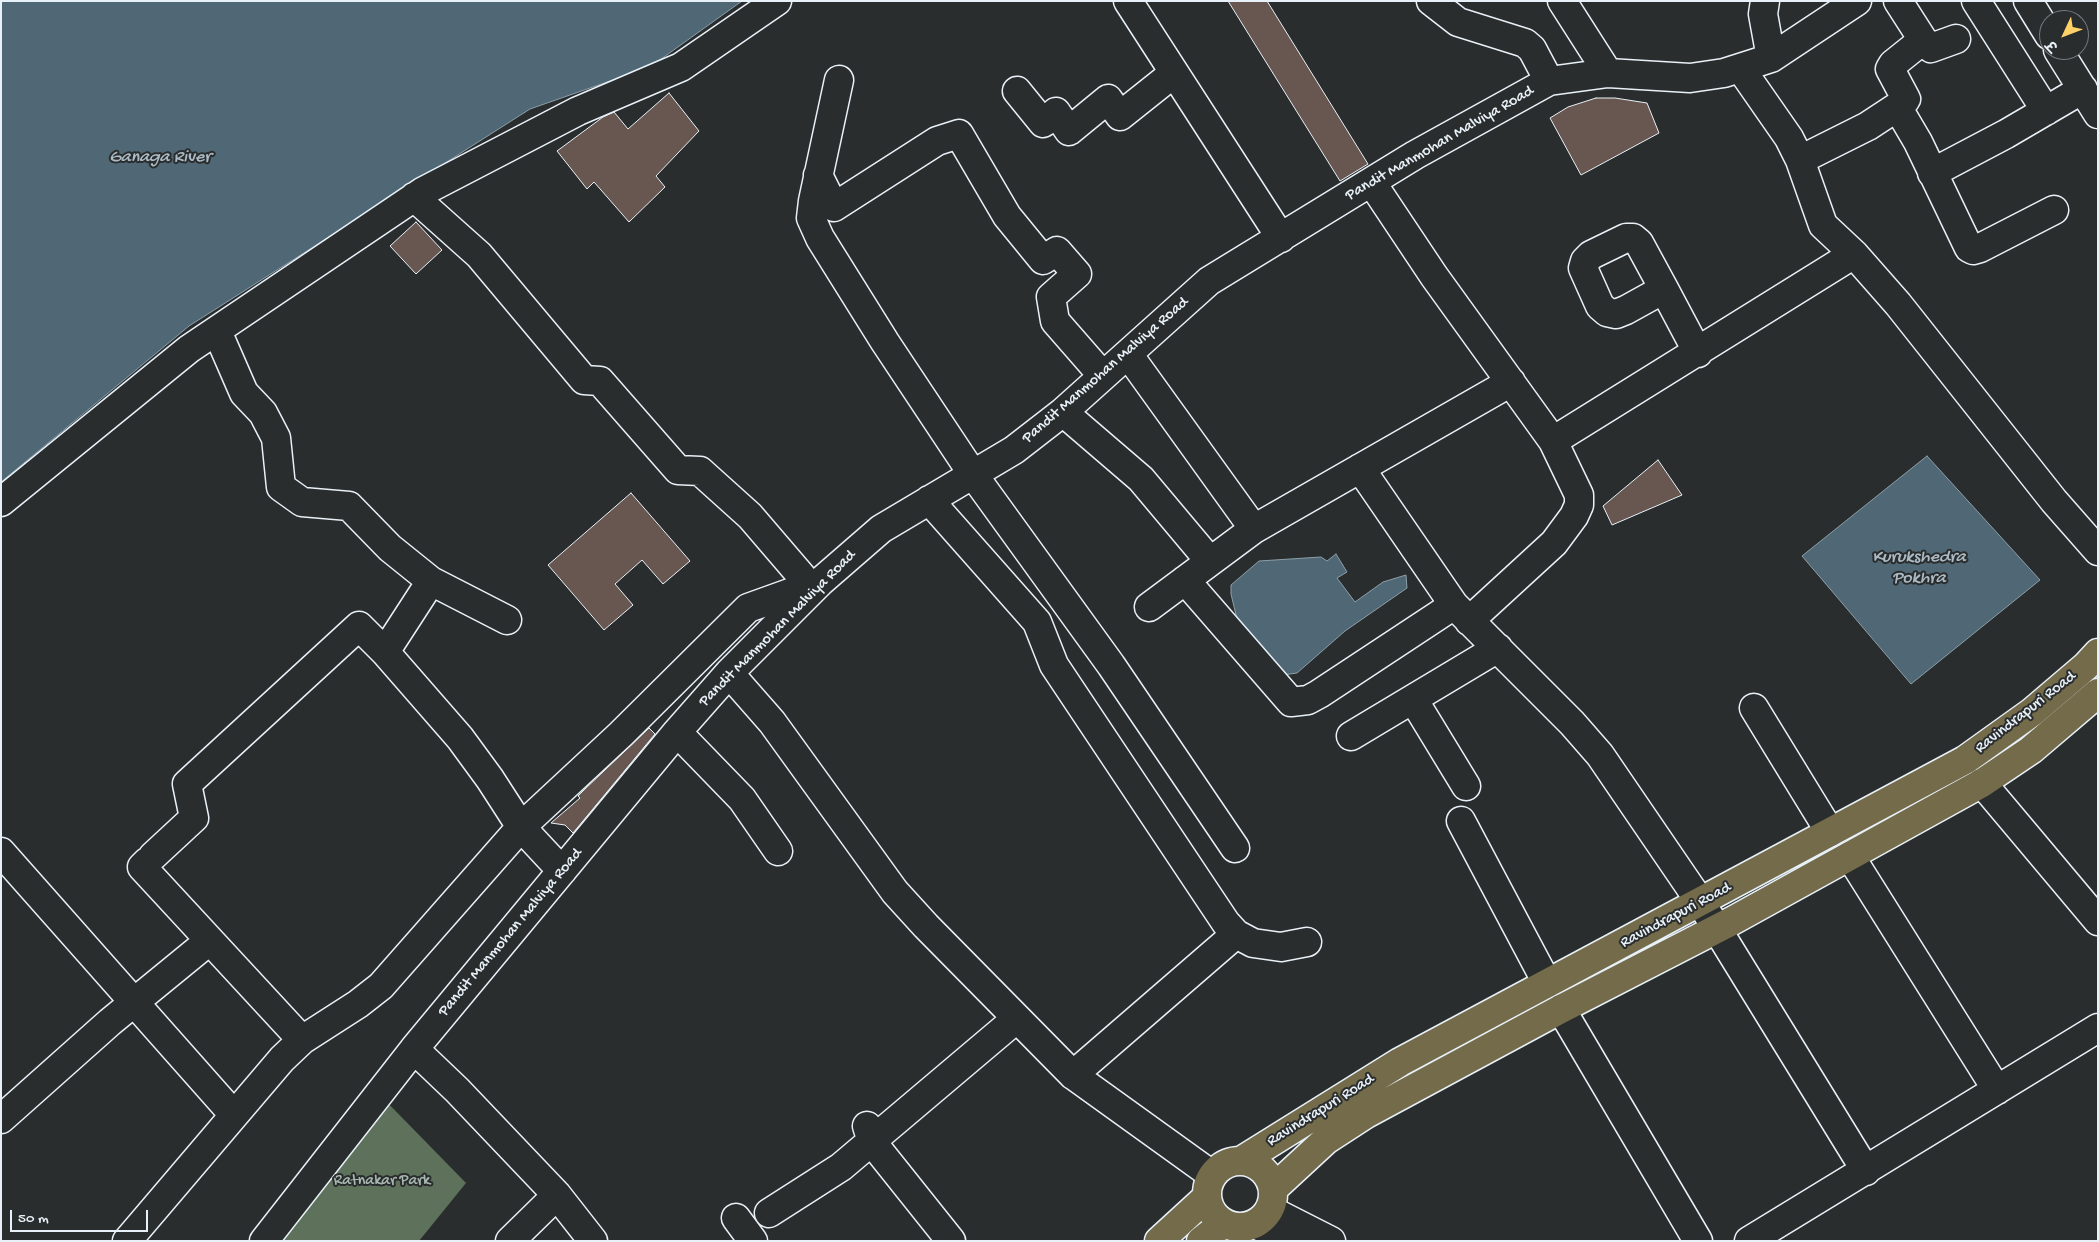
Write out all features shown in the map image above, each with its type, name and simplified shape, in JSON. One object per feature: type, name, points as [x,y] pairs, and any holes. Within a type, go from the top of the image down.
[{"type":"main road","name":"Ravindrapuri Road","points":[[1241,1160],[1400,1062],[1701,903],[1965,760],[2032,712],[2086,666],[2098,653]]},
{"type":"main road","name":"Ravindrapuri Road","points":[[1266,1207],[1326,1140],[1366,1114],[1561,1009],[1716,929],[1982,783],[2031,750],[2098,693]]},
{"type":"main road","points":[[1159,1241],[1210,1186],[1220,1167],[1230,1162],[1241,1160],[1252,1163],[1262,1169],[1269,1178],[1266,1207],[1244,1227],[1224,1223],[1210,1207],[1210,1186]]},
{"type":"main road","points":[[1201,1241],[1224,1223]]},
{"type":"street","points":[[1,502],[189,349],[414,197],[578,111],[680,67],[776,1]]},
{"type":"street","points":[[1128,1],[1281,238]]},
{"type":"street","points":[[1431,1],[1458,22],[1525,43],[1532,49],[1549,81]]},
{"type":"street","points":[[1562,1],[1608,73]]},
{"type":"street","points":[[1765,1],[1763,14],[1771,58]]},
{"type":"street","name":"Pandit Manmohan Malviya Road","points":[[264,1241],[414,1049],[677,732],[729,673],[815,584],[881,529],[972,473],[1014,450],[1063,412],[1209,281],[1415,155],[1549,81],[1608,73],[1690,78],[1741,68],[1771,58],[1857,1]]},
{"type":"street","points":[[1898,1],[1923,40],[1932,48],[1956,39]]},
{"type":"street","points":[[1976,1],[2046,111]]},
{"type":"street","points":[[2028,1],[2039,19]]},
{"type":"street","points":[[1800,160],[1868,126],[1898,108],[1906,99],[1890,69],[1893,64],[1923,40]]},
{"type":"street","points":[[2064,60],[2098,114]]},
{"type":"street","points":[[1741,68],[1788,138],[1800,160],[1823,225],[1854,254],[1898,304],[2054,501],[2098,551]]},
{"type":"street","points":[[1017,91],[1043,123],[1056,112],[1069,131],[1108,99],[1120,116],[1174,73]]},
{"type":"street","points":[[839,80],[818,175],[811,218],[820,238],[885,342],[972,473],[1111,665],[1235,848]]},
{"type":"street","points":[[1932,172],[2083,89]]},
{"type":"street","points":[[1898,108],[1918,142],[1969,248],[1973,250],[2054,210]]},
{"type":"street","points":[[818,175],[834,207],[937,141],[959,134],[1007,216],[1043,260],[1057,251],[1077,274],[1051,297],[1055,321],[1103,376]]},
{"type":"street","points":[[1185,580],[1286,699],[1291,702],[1308,700],[1461,613],[1535,563],[1565,530],[1574,516],[1579,505],[1579,495],[1553,441],[1434,276],[1372,183]]},
{"type":"street","points":[[127,1241],[282,1058],[302,1040],[358,1004],[381,986],[521,827],[621,734],[748,608],[815,584],[750,516],[700,471],[678,470],[600,381],[584,380],[479,255],[414,197]]},
{"type":"street","points":[[1553,441],[1698,353],[1854,254]]},
{"type":"street","points":[[1664,289],[1698,353]]},
{"type":"street","points":[[217,330],[244,393],[263,413],[276,438],[281,487],[302,502],[350,506],[390,548],[431,581],[507,620]]},
{"type":"street","points":[[1128,354],[1254,529]]},
{"type":"street","points":[[1149,607],[1254,529],[1511,382]]},
{"type":"street","points":[[1063,412],[1141,479],[1210,560]]},
{"type":"street","points":[[1360,468],[1461,613],[1498,648],[1600,755],[1701,903],[1866,1171]]},
{"type":"street","points":[[929,500],[1037,622],[1054,665],[1154,813],[1209,900],[1236,934],[1254,943],[1269,946],[1281,947],[1307,942]]},
{"type":"street","points":[[385,652],[431,581]]},
{"type":"street","points":[[302,1040],[142,868],[194,818],[187,784],[360,626],[460,738],[490,779],[521,827],[562,871]]},
{"type":"street","points":[[1351,736],[1498,648]]},
{"type":"street","points":[[729,673],[772,722],[807,768],[895,892],[1016,1019],[1073,1075],[1210,1186]]},
{"type":"street","points":[[1413,699],[1466,786]]},
{"type":"street","points":[[1754,708],[1830,832]]},
{"type":"street","points":[[677,732],[742,799],[778,851]]},
{"type":"street","points":[[1982,783],[2098,921]]},
{"type":"street","points":[[1461,821],[1547,983]]},
{"type":"street","points":[[1,852],[234,1115]]},
{"type":"street","points":[[1850,856],[1997,1090]]},
{"type":"street","points":[[1073,1075],[1236,934]]},
{"type":"street","points":[[1,1119],[135,1001],[209,941]]},
{"type":"street","points":[[1561,1009],[1698,1241]]},
{"type":"street","points":[[769,1213],[841,1167],[869,1134],[1016,1019]]},
{"type":"street","points":[[1749,1241],[2098,1028]]},
{"type":"street","points":[[414,1049],[457,1090],[557,1195],[593,1241]]},
{"type":"street","points":[[869,1134],[951,1241]]},
{"type":"street","points":[[510,1241],[557,1195]]},
{"type":"street","points":[[1266,1207],[1290,1241]]},
{"type":"street","points":[[1266,1207],[1331,1241]]},
{"type":"street","points":[[736,1218],[753,1241]]},
{"type":"green space","name":"Ratnakar Park","points":[[378,1093],[466,1183],[419,1241],[257,1241]]},
{"type":"water","name":"Ganaga River","points":[[1,1],[742,1],[650,67],[530,109],[189,326],[1,482]]},
{"type":"water","name":"Kurukshedra Pokhra","points":[[1927,456],[2040,580],[1911,684],[1802,556]]},
{"type":"water","points":[[1336,554],[1347,572],[1337,578],[1355,602],[1383,582],[1406,575],[1407,588],[1345,631],[1297,673],[1283,675],[1237,619],[1231,594],[1231,585],[1259,561],[1321,557],[1327,561]]},
{"type":"building","points":[[1228,1],[1267,1],[1368,164],[1340,181]]},
{"type":"building","points":[[669,93],[699,131],[656,176],[665,187],[629,222],[594,182],[587,189],[557,151],[603,117],[614,112],[628,129]]},
{"type":"building","points":[[1596,98],[1615,98],[1647,103],[1659,133],[1581,175],[1550,118],[1568,107]]},
{"type":"building","points":[[416,222],[442,250],[416,274],[390,246]]},
{"type":"building","points":[[1658,460],[1682,495],[1612,525],[1603,506]]},
{"type":"building","points":[[631,493],[690,561],[663,584],[642,560],[615,584],[633,605],[604,630],[548,565]]},
{"type":"building","points":[[649,728],[655,734],[573,833],[565,825],[551,823],[580,798],[578,796]]}]
